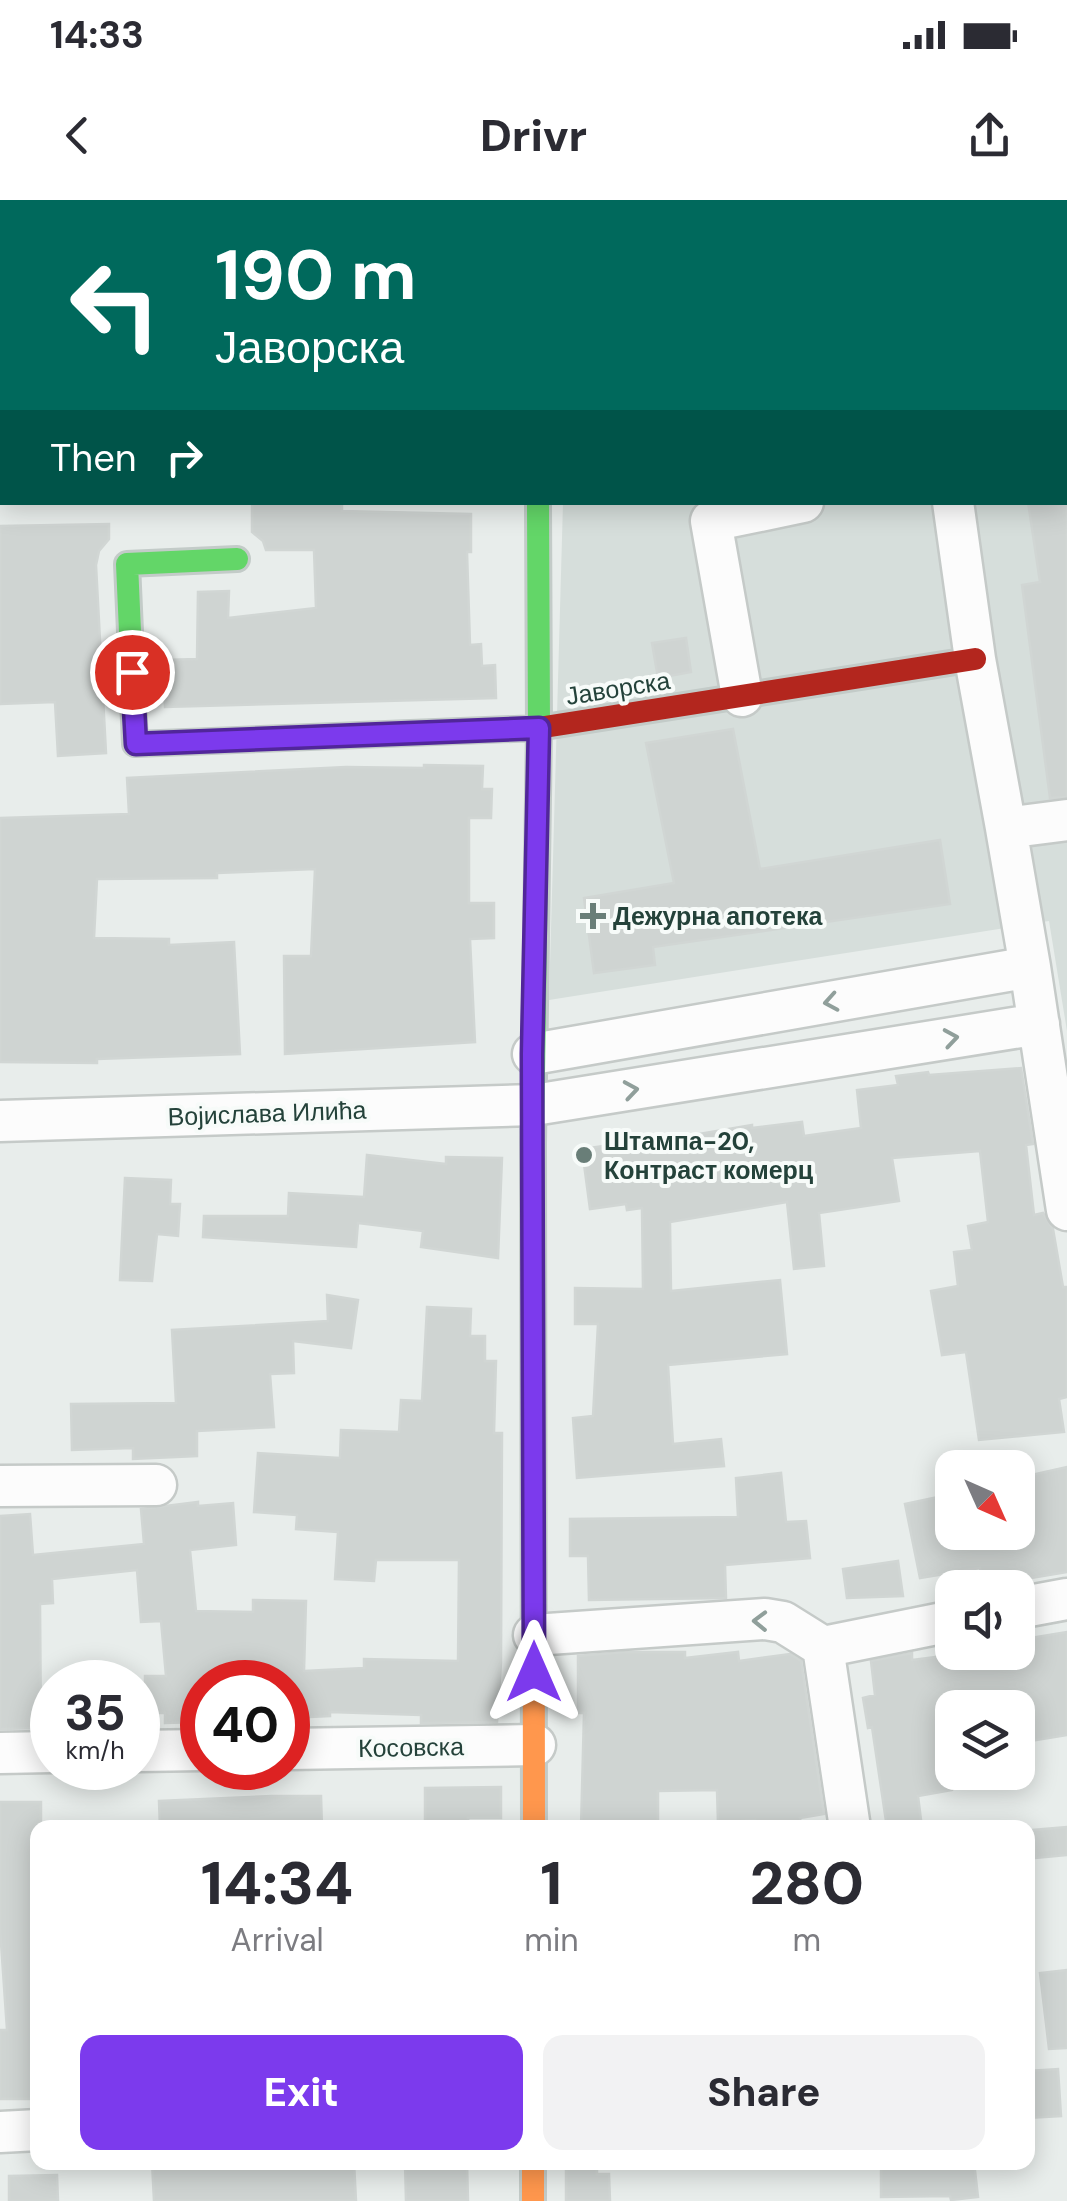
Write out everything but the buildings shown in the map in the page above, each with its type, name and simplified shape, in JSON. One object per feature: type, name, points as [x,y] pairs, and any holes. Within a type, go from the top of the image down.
[{"type":"street","points":[[534,1820],[532,1054],[539,728],[538,505]]},
{"type":"street","points":[[742,696],[711,520],[788,505]]},
{"type":"street","points":[[952,505],[1067,1210]]},
{"type":"street","name":"Јаворска","points":[[236,559],[127,564],[136,744],[539,728],[975,660]]},
{"type":"street","points":[[1006,828],[1067,820]]},
{"type":"street","points":[[532,1054],[1030,967]]},
{"type":"street","name":"Војислава Илића","points":[[0,1121],[534,1105],[1039,1024]]},
{"type":"street","points":[[0,1486],[156,1484]]},
{"type":"street","points":[[1035,1605],[1067,1598]]},
{"type":"street","points":[[534,1635],[766,1619],[783,1622],[823,1646],[935,1624]]},
{"type":"street","points":[[823,1646],[849,1820]]},
{"type":"street","name":"Косовска","points":[[310,1749],[535,1745]]},
{"type":"street","points":[[0,1753],[30,1752]]},
{"type":"street","points":[[0,2132],[30,2130]]},
{"type":"street","points":[[533,2170],[533,2201]]},
{"type":"shaded area","points":[[563,505],[1067,505],[1067,1031],[1049,921],[549,1000]]},
{"type":"traffic: fast","points":[[533,1144],[538,505]]},
{"type":"traffic: fast","points":[[237,559],[127,564],[135,744],[538,728]]},
{"type":"traffic: slow","points":[[533,1144],[534,1820]]},
{"type":"traffic: slow","points":[[533,2170],[533,2201]]},
{"type":"traffic: jam","points":[[538,728],[975,659]]},
{"type":"place","name":"Дежурна апотека","points":[[593,916]]},
{"type":"place","name":"Штампа-20, Контраст комерц","points":[[584,1155]]},
{"type":"route","points":[[132,672],[136,744],[539,728],[532,1054],[534,1672]]}]
